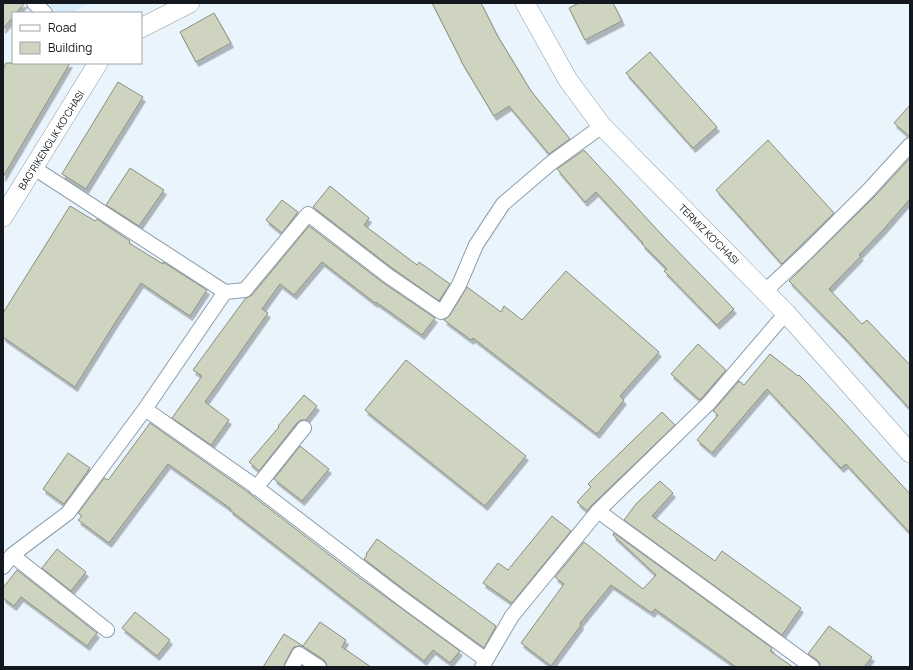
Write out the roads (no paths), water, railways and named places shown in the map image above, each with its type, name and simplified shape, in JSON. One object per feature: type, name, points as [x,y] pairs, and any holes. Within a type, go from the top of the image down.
[{"type":"main road","points":[[142,27],[190,3]]},
{"type":"main road","name":"TERMIZ KO'CHASI","points":[[525,3],[568,80],[602,126],[786,313],[910,452]]},
{"type":"main road","name":"BAG'RIKENGLIK KO'CHASI","points":[[3,217],[97,64]]},
{"type":"street","points":[[34,3],[44,12]]},
{"type":"street","points":[[34,168],[225,292],[245,290],[308,214],[387,275],[441,312],[459,284],[476,246],[503,204],[551,163],[602,126]]},
{"type":"street","points":[[765,291],[806,253],[868,191],[910,145]]},
{"type":"street","points":[[3,567],[12,555],[68,514],[145,408],[225,292]]},
{"type":"street","points":[[145,408],[256,488],[484,663],[512,616],[598,511],[710,403],[786,313]]},
{"type":"street","points":[[256,488],[304,428]]},
{"type":"street","points":[[598,511],[812,667]]},
{"type":"street","points":[[12,555],[107,630]]},
{"type":"street","points":[[292,667],[300,654],[319,667]]}]
